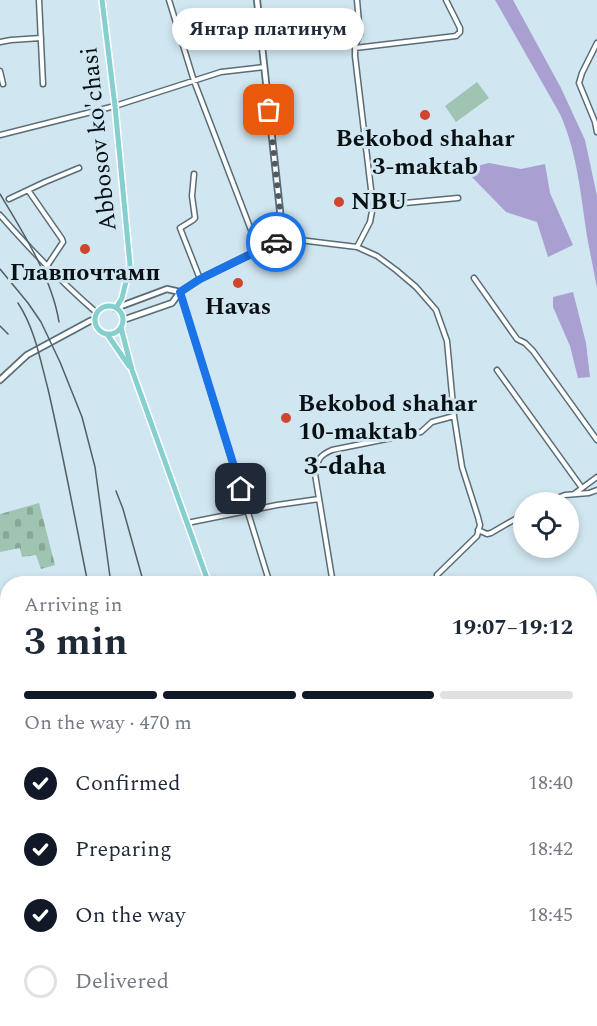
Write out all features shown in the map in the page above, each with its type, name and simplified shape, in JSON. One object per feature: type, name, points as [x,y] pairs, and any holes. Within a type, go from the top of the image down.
[{"type":"main road","name":"Abbosov ko'chasi","points":[[102,0],[130,265],[122,298],[116,308]]},
{"type":"main road","points":[[132,370],[107,334],[99,330],[94,320],[97,312],[103,307],[116,308],[121,313],[123,320],[121,328],[132,370],[206,576]]},
{"type":"main road","points":[[107,334],[114,333],[121,328]]},
{"type":"street","points":[[39,0],[43,84]]},
{"type":"street","points":[[169,0],[194,81],[259,251]]},
{"type":"street","points":[[257,0],[283,238]]},
{"type":"street","points":[[357,0],[360,34],[355,48],[373,206],[370,222],[357,247]]},
{"type":"street","points":[[355,48],[456,36],[460,28],[446,0]]},
{"type":"street","points":[[262,46],[360,34]]},
{"type":"street","points":[[0,42],[41,38]]},
{"type":"street","points":[[597,43],[579,83],[597,132]]},
{"type":"street","points":[[0,135],[115,106],[231,70],[264,67]]},
{"type":"street","points":[[0,71],[3,84]]},
{"type":"street","points":[[9,199],[79,168]]},
{"type":"street","points":[[194,174],[192,196],[195,218],[180,228],[200,279]]},
{"type":"street","points":[[28,190],[63,242],[47,266]]},
{"type":"street","points":[[373,206],[458,198]]},
{"type":"street","points":[[0,215],[32,251],[77,296],[97,312]]},
{"type":"street","points":[[123,320],[172,303],[180,292],[200,279],[283,238],[357,247],[377,256],[396,270],[416,287],[436,310],[447,341],[454,416],[462,467],[480,525],[477,536],[437,576]]},
{"type":"street","points":[[474,278],[517,339],[533,351],[597,440]]},
{"type":"street","points":[[116,308],[168,289],[180,292]]},
{"type":"street","points":[[180,292],[268,576]]},
{"type":"street","points":[[0,380],[27,355],[94,320]]},
{"type":"street","points":[[497,370],[582,488]]},
{"type":"street","points":[[332,576],[315,474],[318,460],[323,454],[332,450],[421,432],[432,422],[454,416]]},
{"type":"street","points":[[577,492],[597,477]]},
{"type":"street","points":[[579,494],[597,490]]},
{"type":"street","points":[[188,524],[319,499]]},
{"type":"street","points":[[478,530],[487,534],[491,533],[513,520]]},
{"type":"green space","points":[[242,13],[245,34],[204,40],[201,19]]},
{"type":"green space","points":[[477,82],[489,98],[456,122],[445,106]]},
{"type":"green space","points":[[39,503],[55,565],[41,569],[36,555],[22,557],[20,548],[0,552],[0,514]]},
{"type":"shaded area","points":[[495,0],[513,0],[561,88],[585,140],[597,196],[597,288],[578,177],[566,129],[560,114]]},
{"type":"shaded area","points":[[489,163],[521,169],[545,164],[550,193],[573,245],[548,257],[537,222],[506,212],[469,174],[477,166]]},
{"type":"shaded area","points":[[573,292],[586,343],[590,377],[578,378],[570,346],[553,307],[553,297]]},
{"type":"railway","points":[[0,194],[43,272],[59,322]]},
{"type":"railway","points":[[0,269],[41,322],[82,417],[95,467],[110,576]]},
{"type":"railway","points":[[18,303],[33,334],[48,389],[86,576]]},
{"type":"railway","points":[[0,326],[8,334]]},
{"type":"railway","points":[[116,491],[142,576]]},
{"type":"way so far","points":[[269,110],[283,238],[276,242]]},
{"type":"place","name":"Янтар платинум","points":[[269,110]]},
{"type":"place","name":"Bekobod shahar 3-maktab","points":[[425,115]]},
{"type":"place","name":"NBU","points":[[339,202]]},
{"type":"place","name":"Главпочтамп","points":[[85,249]]},
{"type":"place","name":"Havas","points":[[238,283]]},
{"type":"place","name":"Bekobod shahar 10-maktab","points":[[286,418]]},
{"type":"district","name":"3-daha","points":[[345,466]]},
{"type":"route","points":[[241,489],[180,292],[200,279],[276,242]]}]
